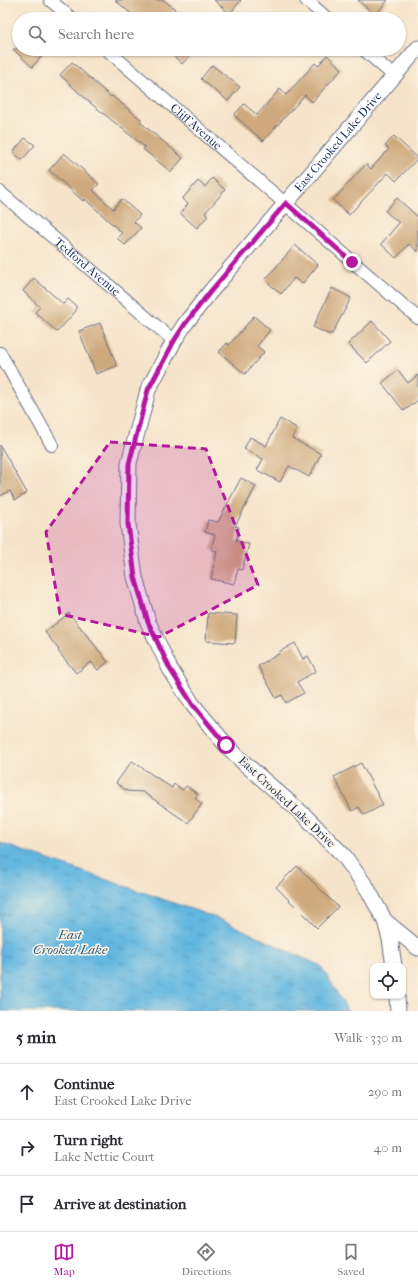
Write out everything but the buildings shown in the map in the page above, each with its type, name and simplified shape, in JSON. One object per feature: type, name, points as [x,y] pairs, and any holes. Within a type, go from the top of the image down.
[{"type":"street","points":[[50,0],[64,12]]},
{"type":"street","points":[[306,0],[320,12]]},
{"type":"street","name":"East Crooked Lake Drive","points":[[394,963],[390,939],[385,921],[367,888],[344,856],[305,816],[239,759],[193,705],[170,669],[148,622],[135,577],[129,532],[129,464],[148,390],[174,341],[185,324],[210,292],[417,47]]},
{"type":"street","name":"Cliff Avenue","points":[[114,56],[418,318]]},
{"type":"street","points":[[371,56],[394,76]]},
{"type":"street","name":"Tedford Avenue","points":[[0,192],[174,341]]},
{"type":"street","points":[[0,353],[52,445]]},
{"type":"street","points":[[385,921],[418,948]]},
{"type":"street","points":[[397,999],[398,1011]]},
{"type":"highlighted area","points":[[110,442],[206,449],[258,585],[159,637],[60,614],[46,532]]},
{"type":"water","name":"East Crooked Lake","points":[[0,843],[217,918],[321,966],[348,1011],[0,1011]]},
{"type":"route","points":[[226,745],[193,705],[170,669],[148,622],[135,577],[128,524],[129,464],[148,390],[174,341],[185,324],[210,292],[286,203],[352,262]]}]
